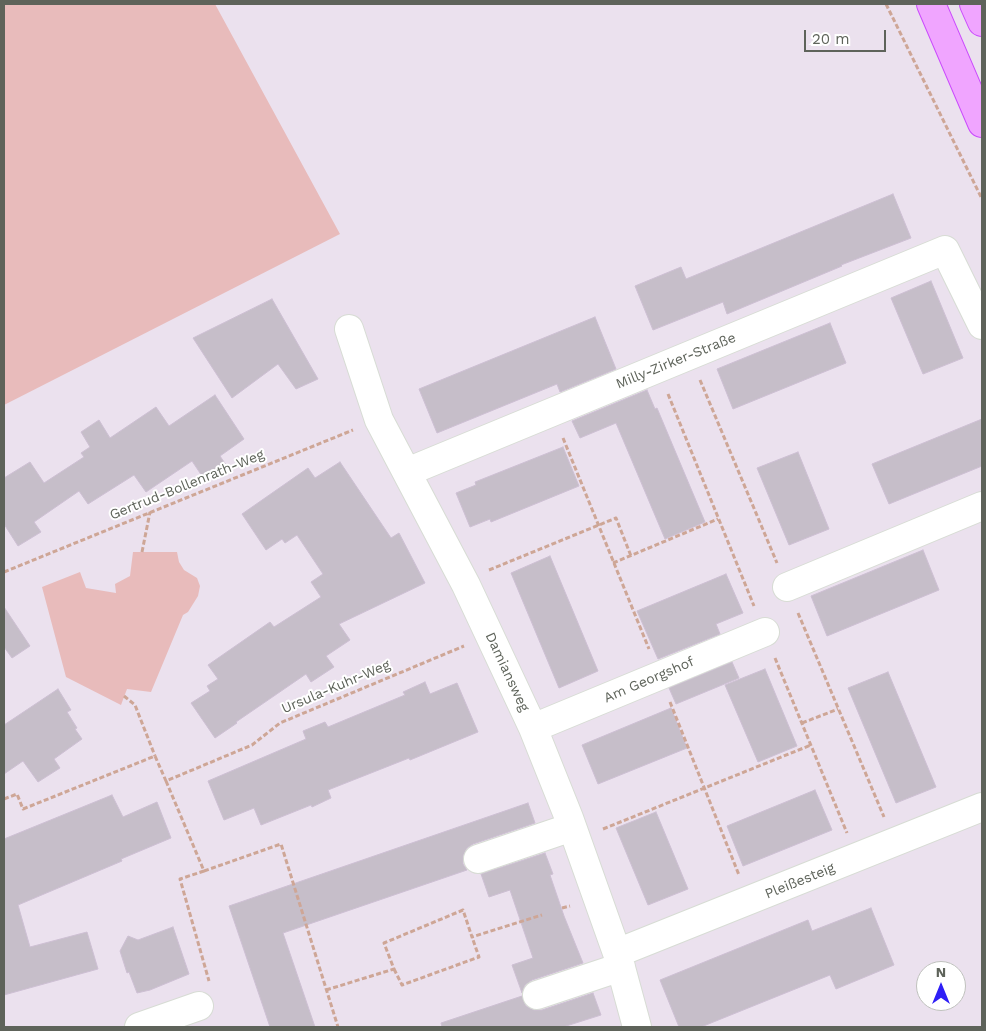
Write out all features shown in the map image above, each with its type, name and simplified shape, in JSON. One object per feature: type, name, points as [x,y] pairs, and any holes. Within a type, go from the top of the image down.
[{"type":"main road","points":[[931,4],[982,123]]},
{"type":"main road","points":[[974,4],[982,22]]},
{"type":"street","name":"Milly-Zirker-Straße","points":[[407,472],[945,250],[982,325]]},
{"type":"street","name":"Damiansweg","points":[[350,329],[379,420],[463,581],[533,728],[574,833],[619,960],[637,1027]]},
{"type":"street","points":[[787,587],[982,506]]},
{"type":"street","name":"Am Georgshof","points":[[533,728],[764,632]]},
{"type":"street","name":"Pleißesteig","points":[[537,995],[857,858],[982,808]]},
{"type":"street","points":[[478,859],[574,833]]},
{"type":"street","points":[[139,1027],[204,994]]},
{"type":"path","points":[[886,4],[982,199]]},
{"type":"path","points":[[657,368],[857,858]]},
{"type":"path","name":"Gertrud-Bollenrath-Weg","points":[[4,572],[379,420]]},
{"type":"path","points":[[142,552],[150,512]]},
{"type":"path","points":[[463,581],[616,518],[631,556]]},
{"type":"path","points":[[614,563],[718,519]]},
{"type":"path","name":"Ursula-Kuhr-Weg","points":[[166,781],[252,745],[280,723],[490,635]]},
{"type":"path","points":[[124,696],[136,705],[155,756],[204,871]]},
{"type":"path","points":[[802,723],[838,709]]},
{"type":"path","points":[[574,833],[811,744]]},
{"type":"path","points":[[4,799],[17,794],[24,809],[155,756]]},
{"type":"path","points":[[204,994],[180,879],[281,844],[338,1027]]},
{"type":"path","points":[[464,910],[472,937],[479,958],[402,985],[384,943],[464,910]]},
{"type":"path","points":[[472,937],[542,915]]},
{"type":"path","points":[[326,990],[394,968]]},
{"type":"shaded area","points":[[4,4],[215,4],[340,234],[4,405]]},
{"type":"shaded area","points":[[133,552],[177,552],[179,562],[184,570],[197,578],[200,586],[198,596],[188,612],[183,615],[151,692],[127,689],[121,705],[66,677],[42,587],[80,572],[86,588],[116,593],[115,584],[130,576]]},
{"type":"building","points":[[893,194],[911,238],[841,265],[727,314],[723,302],[653,330],[635,286],[681,267],[686,279]]},
{"type":"building","points":[[931,281],[963,358],[923,374],[891,298]]},
{"type":"building","points":[[272,299],[318,379],[296,389],[278,364],[232,398],[193,338]]},
{"type":"building","points":[[595,317],[616,369],[560,392],[557,384],[437,433],[419,389]]},
{"type":"building","points":[[830,323],[846,363],[733,409],[717,369]]},
{"type":"building","points":[[647,390],[655,409],[657,408],[705,522],[665,539],[616,423],[580,438],[572,421]]},
{"type":"building","points":[[215,395],[244,439],[220,456],[226,465],[204,479],[192,461],[146,492],[134,475],[88,504],[79,491],[34,522],[41,532],[18,546],[4,524],[4,478],[30,462],[44,483],[84,457],[81,453],[90,447],[81,432],[99,420],[110,438],[156,407],[169,426]]},
{"type":"building","points":[[982,419],[982,466],[889,504],[872,464]]},
{"type":"building","points":[[563,447],[579,486],[491,522],[490,519],[470,527],[456,493],[476,485],[475,482]]},
{"type":"building","points":[[798,452],[829,529],[789,545],[757,468]]},
{"type":"building","points":[[340,462],[391,538],[399,533],[425,583],[339,624],[350,640],[326,656],[334,667],[311,682],[306,674],[215,738],[191,703],[210,691],[207,686],[218,679],[208,665],[270,622],[274,627],[321,597],[311,582],[323,574],[297,535],[285,543],[282,539],[266,550],[242,514],[308,468],[315,478]]},
{"type":"building","points":[[923,550],[939,590],[827,636],[811,596]]},
{"type":"building","points":[[550,556],[598,671],[559,688],[511,573]]},
{"type":"building","points":[[726,574],[743,613],[716,624],[720,634],[658,659],[637,611]]},
{"type":"building","points":[[4,607],[30,646],[12,658],[4,647]]},
{"type":"building","points":[[732,662],[739,678],[676,704],[669,688]]},
{"type":"building","points":[[765,669],[797,746],[758,762],[725,685]]},
{"type":"building","points":[[888,672],[936,787],[896,803],[848,688]]},
{"type":"building","points":[[425,682],[430,694],[457,683],[478,732],[410,760],[409,758],[328,790],[331,798],[312,807],[311,805],[261,825],[254,808],[224,820],[208,781],[306,739],[303,731],[325,722],[328,727],[405,695],[403,692]]},
{"type":"building","points":[[58,689],[71,710],[67,712],[82,739],[54,759],[60,768],[38,782],[23,761],[4,774],[4,725]]},
{"type":"building","points":[[671,708],[687,748],[598,784],[582,745]]},
{"type":"building","points":[[815,790],[832,830],[743,866],[727,826]]},
{"type":"building","points":[[112,795],[123,817],[157,802],[171,838],[18,905],[30,947],[87,932],[98,969],[4,995],[4,839]]},
{"type":"building","points":[[528,803],[535,823],[473,844],[467,848],[463,856],[463,864],[467,870],[283,933],[315,1027],[270,1027],[229,906]]},
{"type":"building","points":[[656,812],[688,889],[648,905],[616,828]]},
{"type":"building","points":[[545,853],[553,874],[550,875],[564,916],[583,963],[532,980],[525,985],[522,993],[512,965],[533,958],[510,890],[489,897],[481,874]]},
{"type":"building","points":[[871,908],[894,965],[836,989],[830,975],[701,1027],[679,1027],[660,980],[808,920],[812,931]]},
{"type":"building","points":[[173,927],[189,974],[150,990],[137,993],[129,972],[127,973],[120,951],[128,936],[138,940]]},
{"type":"building","points":[[593,993],[601,1015],[563,1027],[442,1027],[441,1023],[522,996],[526,1006],[534,1010],[542,1010]]}]
